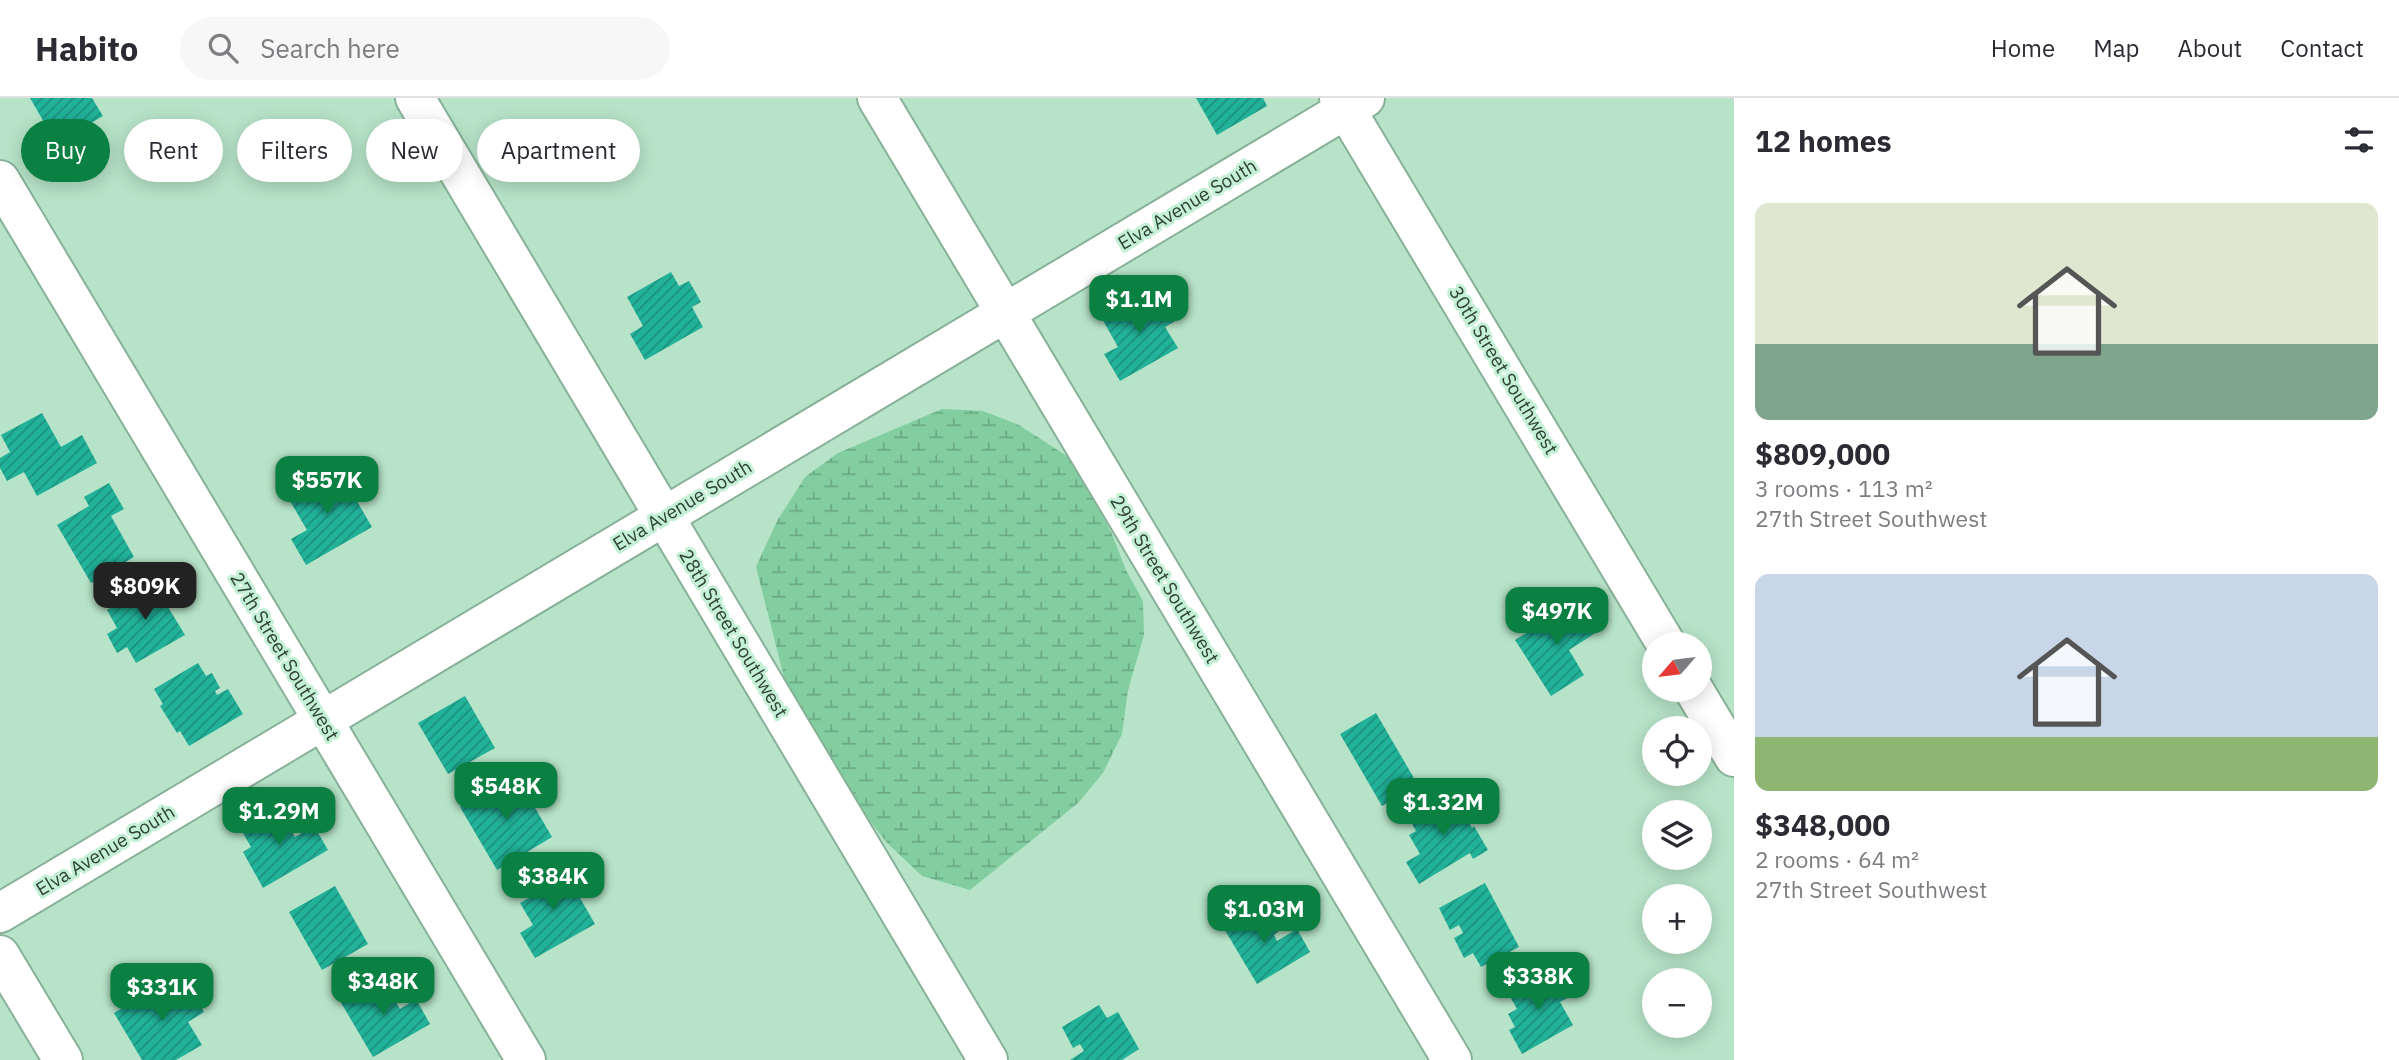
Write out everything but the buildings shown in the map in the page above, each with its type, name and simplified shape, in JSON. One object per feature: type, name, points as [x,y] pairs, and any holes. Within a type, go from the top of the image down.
[{"type":"street","name":"28th Street Southwest","points":[[415,98],[988,1060]]},
{"type":"street","name":"29th Street Southwest","points":[[877,98],[1452,1060]]},
{"type":"street","name":"Elva Avenue South","points":[[0,913],[1005,312],[1350,102]]},
{"type":"street","name":"30th Street Southwest","points":[[1350,102],[1659,632]]},
{"type":"street","name":"27th Street Southwest","points":[[0,180],[526,1060]]},
{"type":"street","points":[[1701,702],[1734,757]]},
{"type":"street","points":[[0,955],[63,1060]]},
{"type":"green space","points":[[942,409],[983,411],[1019,425],[1073,460],[1143,601],[1144,635],[1128,690],[1122,734],[1103,773],[1078,803],[970,890],[922,876],[887,843],[849,794],[787,689],[756,567],[777,521],[805,477],[838,453]]}]
